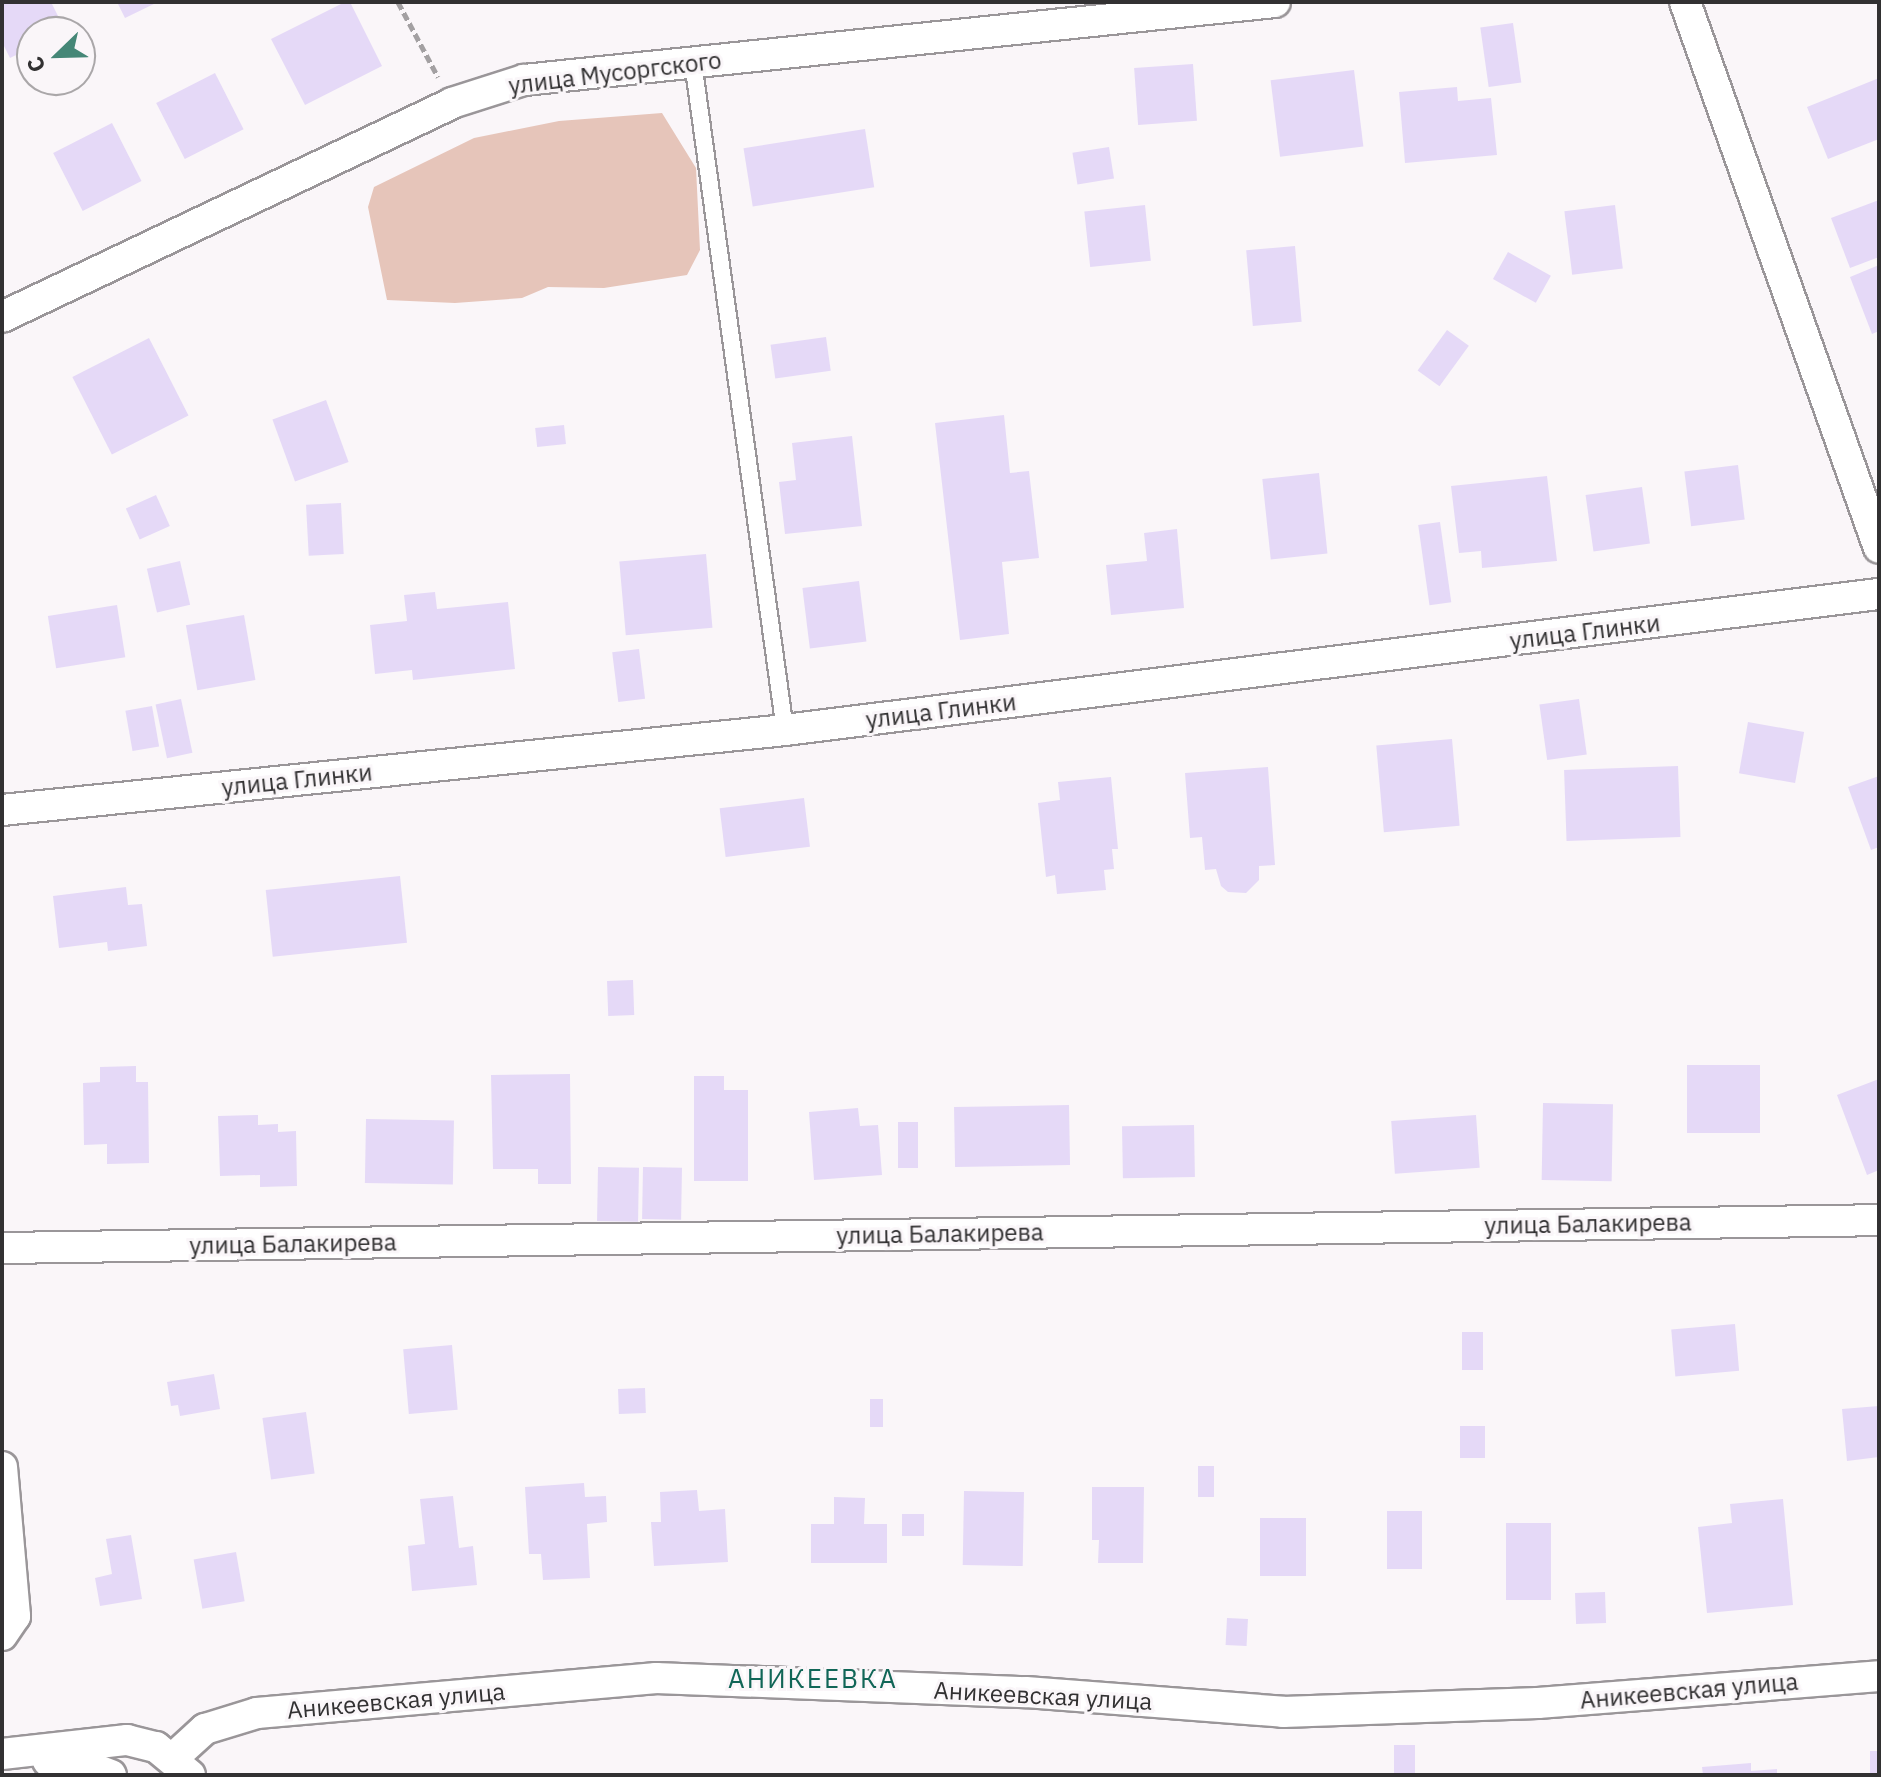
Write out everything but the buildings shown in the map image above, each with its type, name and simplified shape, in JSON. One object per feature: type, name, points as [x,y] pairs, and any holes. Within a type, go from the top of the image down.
[{"type":"street","name":"улица Мусоргского","points":[[2,317],[452,103],[524,80],[1275,2]]},
{"type":"street","points":[[1685,2],[1879,548]]},
{"type":"street","name":"улица Глинки","points":[[2,810],[785,730],[1879,594]]},
{"type":"street","name":"улица Балакирева","points":[[2,1248],[1879,1220]]},
{"type":"street","points":[[2,1467],[15,1616],[2,1635]]},
{"type":"street","name":"Аникеевская улица","points":[[181,1767],[205,1729],[257,1713],[656,1678],[1026,1692],[1283,1712],[1538,1703],[1879,1676]]},
{"type":"street","points":[[2,1756],[127,1740],[156,1747],[181,1767]]},
{"type":"street","points":[[2,1756],[82,1764],[111,1775]]},
{"type":"lane","points":[[693,62],[785,730]]},
{"type":"path","points":[[398,2],[452,103]]},
{"type":"shaded area","points":[[662,113],[696,168],[700,250],[687,275],[604,288],[548,287],[522,298],[455,303],[387,300],[368,207],[374,187],[474,138],[559,121]]},
{"type":"district","name":"АНИКЕЕВКА","points":[[813,1679]]}]
